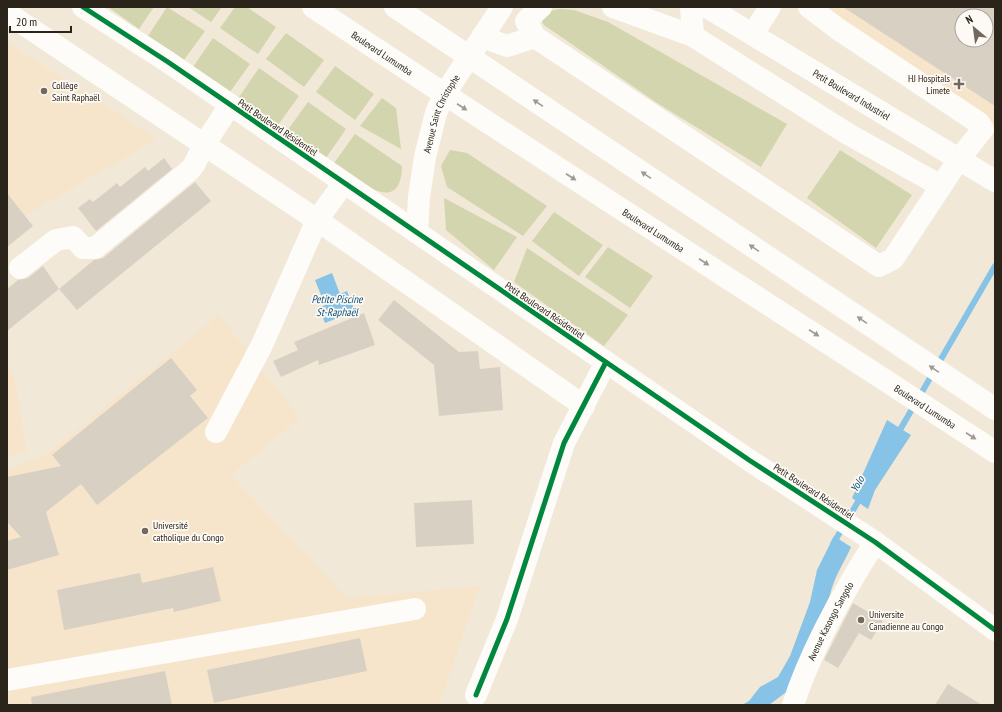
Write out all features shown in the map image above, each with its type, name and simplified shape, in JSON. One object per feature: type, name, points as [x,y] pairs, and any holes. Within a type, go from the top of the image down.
[{"type":"main road","name":"Petit Boulevard Résidentiel","points":[[83,7],[230,105],[749,460],[870,538],[995,630]]},
{"type":"main road","name":"Boulevard Lumumba","points":[[313,7],[444,95],[876,373],[995,452]]},
{"type":"main road","points":[[395,7],[995,409]]},
{"type":"main road","name":"Avenue Saint Christophe","points":[[417,234],[419,197],[426,150],[436,113],[444,95],[502,7]]},
{"type":"main road","points":[[541,7],[526,21],[535,37],[879,266],[893,259],[941,186],[966,163],[983,129],[979,123],[838,29],[809,7]]},
{"type":"main road","points":[[613,7],[693,36],[848,134],[941,186]]},
{"type":"main road","points":[[692,7],[693,36]]},
{"type":"main road","name":"Petit Boulevard Industriel","points":[[707,7],[995,181]]},
{"type":"main road","points":[[744,7],[749,32]]},
{"type":"main road","points":[[749,32],[770,7]]},
{"type":"main road","points":[[7,13],[318,220],[584,406]]},
{"type":"main road","points":[[482,37],[507,46],[535,37]]},
{"type":"main road","points":[[20,268],[56,240],[72,237],[83,248],[95,248],[190,170],[230,105]]},
{"type":"main road","points":[[216,432],[262,345],[318,220],[344,183]]},
{"type":"main road","points":[[476,695],[507,619],[564,443],[606,362]]},
{"type":"main road","name":"Avenue Kasongo Sangolo","points":[[793,705],[806,669],[852,579],[870,538]]},
{"type":"main road","points":[[7,680],[415,609]]},
{"type":"shaded area","name":"HJ Hospitals Limete","points":[[795,7],[995,7],[995,128]]},
{"type":"shaded area","name":"Collège Saint Raphaël","points":[[7,42],[157,139],[7,226]]},
{"type":"shaded area","name":"Université catholique du Congo","points":[[219,315],[300,418],[231,475],[347,598],[480,586],[439,705],[7,705],[7,470],[46,455]]},
{"type":"shaded area","points":[[7,361],[16,384],[27,452],[7,456]]},
{"type":"green space","points":[[108,7],[154,7],[139,29]]},
{"type":"green space","points":[[167,7],[205,31],[184,60],[148,36]]},
{"type":"green space","points":[[188,7],[222,7],[211,22]]},
{"type":"green space","points":[[235,7],[247,7],[276,27],[258,54],[220,28]]},
{"type":"green space","points":[[561,9],[574,10],[608,22],[787,124],[761,167],[657,103],[544,25],[541,19],[548,11]]},
{"type":"green space","points":[[286,33],[324,60],[304,87],[266,59]]},
{"type":"green space","points":[[213,38],[250,64],[230,92],[193,67]]},
{"type":"green space","points":[[335,66],[374,94],[355,120],[316,92]]},
{"type":"green space","points":[[259,68],[299,96],[278,125],[239,97]]},
{"type":"green space","points":[[382,98],[396,108],[401,149],[360,126]]},
{"type":"green space","points":[[308,102],[346,129],[326,158],[287,131]]},
{"type":"green space","points":[[355,134],[402,166],[400,182],[394,190],[385,192],[375,190],[353,177],[334,163]]},
{"type":"green space","points":[[450,150],[467,153],[547,206],[523,236],[447,187],[441,166]]},
{"type":"green space","points":[[840,150],[912,195],[876,248],[807,198]]},
{"type":"green space","points":[[444,198],[517,237],[494,270],[446,230]]},
{"type":"green space","points":[[554,212],[603,245],[579,276],[532,241]]},
{"type":"green space","points":[[608,247],[653,276],[630,308],[585,277]]},
{"type":"green space","points":[[527,248],[628,315],[604,346],[514,282]]},
{"type":"water","name":"Petite Piscine St-Raphaël","points":[[332,273],[340,294],[347,291],[355,311],[325,323],[319,308],[325,305],[315,280]]},
{"type":"water","points":[[887,420],[911,435],[875,490],[868,509],[852,498]]},
{"type":"water","points":[[834,536],[851,547],[837,576],[789,690],[769,705],[742,705],[749,701],[760,687],[778,677],[790,656],[810,602],[817,570]]},
{"type":"building","points":[[843,7],[995,7],[995,106]]},
{"type":"building","points":[[164,158],[172,169],[96,231],[78,208],[90,199],[93,202],[117,183],[120,187],[145,167],[148,171]]},
{"type":"building","points":[[195,182],[211,201],[77,310],[59,289],[94,260],[103,258]]},
{"type":"building","points":[[7,193],[33,226],[7,247]]},
{"type":"building","points":[[43,266],[59,289],[7,331],[7,289],[18,280],[28,278]]},
{"type":"building","points":[[394,300],[459,352],[478,351],[480,369],[500,367],[503,410],[439,416],[434,365],[378,320]]},
{"type":"building","points":[[364,313],[375,345],[319,365],[318,360],[281,377],[273,361],[298,350],[294,342]]},
{"type":"building","points":[[171,358],[197,390],[190,396],[208,418],[97,505],[81,484],[46,512],[59,555],[7,570],[7,541],[21,537],[7,522],[7,477],[61,466],[52,455]]},
{"type":"building","points":[[472,500],[474,544],[416,547],[414,503]]},
{"type":"building","points":[[213,567],[221,601],[174,612],[173,608],[64,630],[57,590],[140,573],[142,583]]},
{"type":"building","points":[[853,603],[883,621],[871,640],[859,633],[838,668],[824,660]]},
{"type":"building","points":[[360,638],[367,671],[214,703],[207,670]]},
{"type":"building","points":[[165,671],[172,705],[32,705],[31,697]]},
{"type":"building","points":[[948,684],[982,705],[935,705]]},
{"type":"waterway","name":"Yolo","points":[[897,435],[995,266]]},
{"type":"waterway","name":"Yolo","points":[[833,544],[862,495]]},
{"type":"cycle path","points":[[83,7],[168,62],[749,460],[875,542],[995,630]]},
{"type":"cycle path","points":[[476,695],[507,619],[564,443],[606,362]]},
{"type":"place","name":"HJ Hospitals Limete","points":[[959,84]]},
{"type":"place","name":"Collège Saint Raphaël","points":[[44,91]]},
{"type":"place","name":"Université catholique du Congo","points":[[145,531]]},
{"type":"place","name":"Universite Canadienne au Congo","points":[[861,620]]}]
